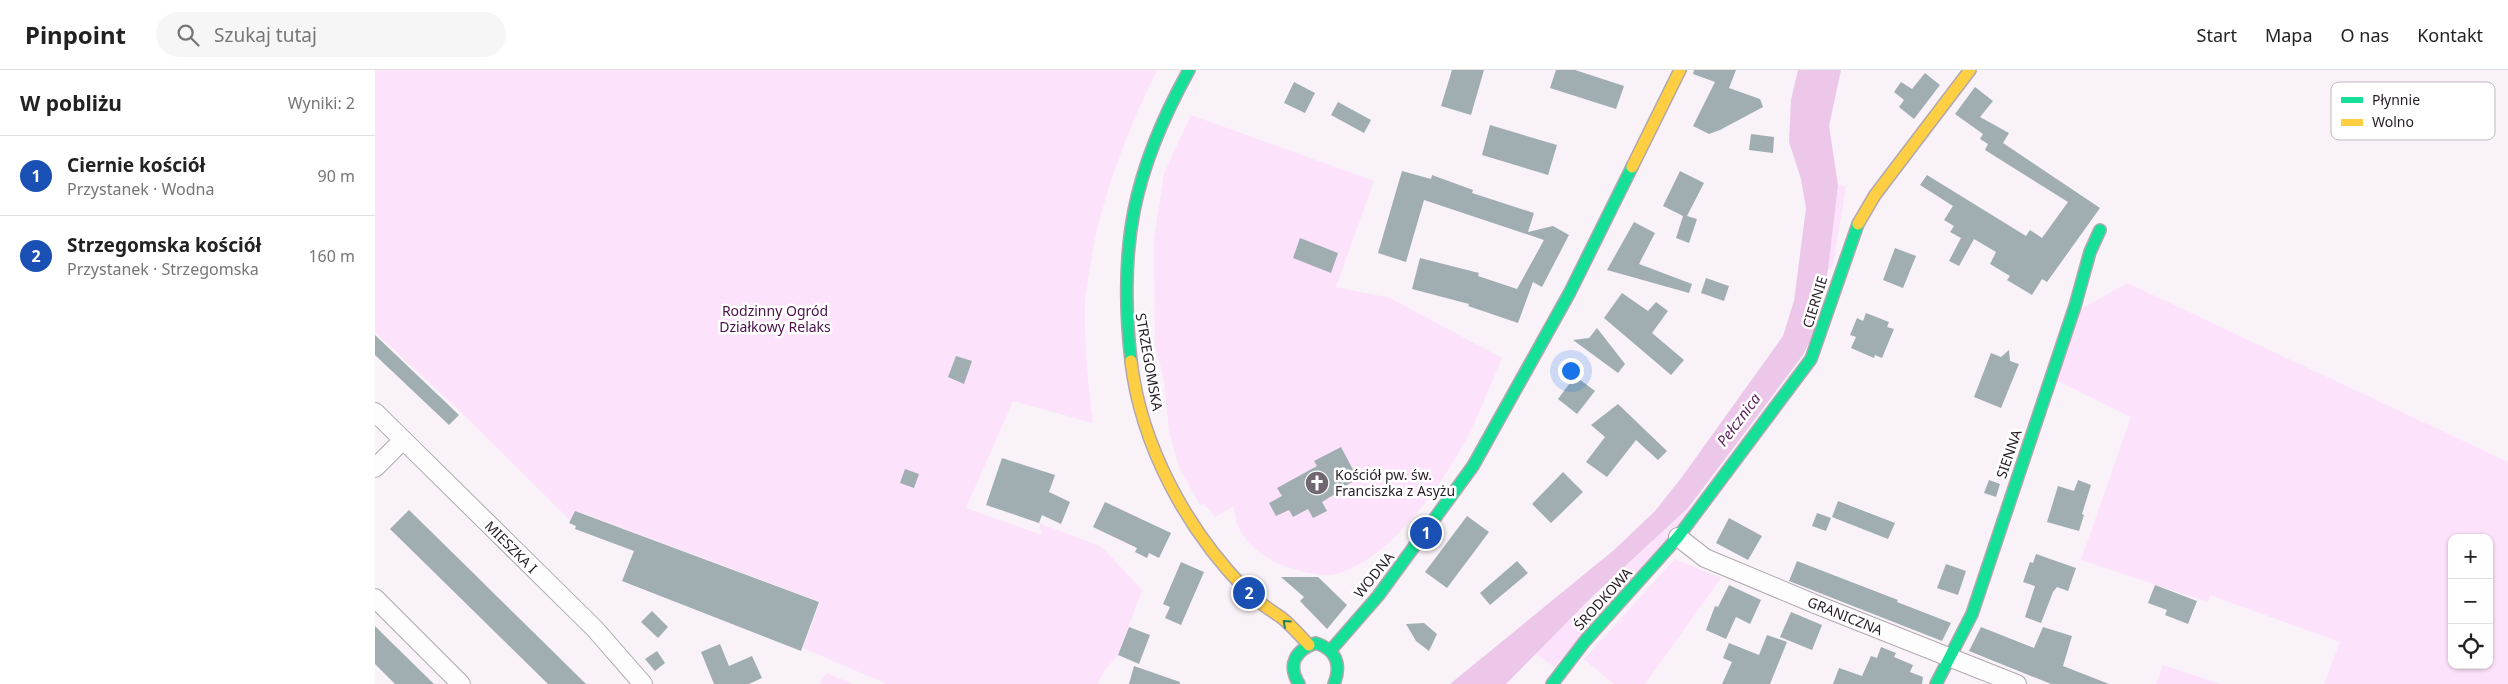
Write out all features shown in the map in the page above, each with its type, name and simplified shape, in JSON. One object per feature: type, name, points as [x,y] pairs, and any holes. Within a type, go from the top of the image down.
[{"type":"street","name":"STRZEGOMSKA","points":[[1189,70],[1160,126],[1139,184],[1129,236],[1124,283],[1127,341],[1143,416],[1153,445],[1173,489],[1203,538],[1260,605],[1268,622]]},
{"type":"street","name":"WODNA","points":[[1331,650],[1405,561],[1459,488],[1487,442],[1570,292],[1680,70]]},
{"type":"street","name":"CIERNIE","points":[[1678,537],[1811,359],[1822,334],[1841,267],[1875,195],[1970,70]]},
{"type":"street","name":"SIENNA","points":[[1936,684],[1972,614],[2075,306],[2089,252],[2101,230]]},
{"type":"street","name":"MIESZKA I","points":[[375,412],[595,629],[643,684]]},
{"type":"street","points":[[375,468],[403,440]]},
{"type":"street","name":"GRANICZNA","points":[[1678,537],[1705,558],[2017,684]]},
{"type":"street","name":"ŚRODKOWA","points":[[1552,684],[1585,641],[1678,537]]},
{"type":"street","points":[[375,598],[461,684]]},
{"type":"street","name":"STRZEGOMSKA","points":[[1260,605],[1284,620],[1309,645]]},
{"type":"street","points":[[1292,660],[1299,650],[1309,645],[1316,644],[1331,650],[1340,666],[1334,684]]},
{"type":"street","points":[[1285,648],[1292,660],[1293,673],[1299,684]]},
{"type":"street","points":[[1286,684],[1293,673]]},
{"type":"green space","name":"Rodzinny Ogród Działkowy Relaks","points":[[375,70],[1157,70],[1116,166],[1101,216],[1090,267],[1085,300],[1085,335],[1093,423],[1013,401],[966,508],[1042,535],[1039,523],[1102,547],[1142,590],[1118,655],[1104,671],[1098,684],[887,684],[803,648],[820,602],[583,513],[577,527],[463,414],[375,332]]},
{"type":"green space","points":[[1191,115],[1374,181],[1336,287],[1390,298],[1502,358],[1462,448],[1433,492],[1397,535],[1377,552],[1357,566],[1336,574],[1322,575],[1298,570],[1277,563],[1261,554],[1247,541],[1242,533],[1235,516],[1234,506],[1215,517],[1204,504],[1200,505],[1179,467],[1169,431],[1164,380],[1155,345],[1154,239],[1164,173]]},
{"type":"green space","points":[[1838,185],[1846,186],[1833,266],[1828,270]]},
{"type":"green space","points":[[2127,283],[2508,462],[2508,684],[2324,684],[2340,642],[2210,595],[2208,602],[2081,560],[2131,417],[2056,380],[2078,311]]},
{"type":"green space","points":[[1689,507],[1690,512],[1554,667],[1535,653]]},
{"type":"green space","points":[[1675,559],[1721,578],[1645,684],[1614,684],[1584,659]]},
{"type":"green space","points":[[2163,665],[2220,684],[2156,684]]},
{"type":"green space","points":[[826,673],[853,684],[820,684]]},
{"type":"water","name":"Pełcznica","points":[[1798,70],[1841,70],[1829,126],[1838,185],[1828,270],[1815,331],[1803,355],[1689,507],[1592,597],[1506,684],[1450,684],[1614,550],[1655,511],[1682,477],[1783,336],[1794,301],[1806,208],[1801,179],[1789,142],[1791,100]]},
{"type":"building","points":[[1452,70],[1484,70],[1471,115],[1441,106]]},
{"type":"building","points":[[1556,70],[1575,70],[1624,86],[1616,109],[1550,88]]},
{"type":"building","points":[[1694,70],[1736,70],[1729,88],[1760,99],[1763,107],[1709,134],[1693,126],[1715,82],[1693,74]]},
{"type":"building","points":[[1925,73],[1940,85],[1914,119],[1899,107],[1904,100],[1894,92],[1901,82],[1912,89]]},
{"type":"building","points":[[1294,82],[1315,93],[1305,113],[1284,103]]},
{"type":"building","points":[[1975,87],[1993,101],[1980,117],[2009,133],[2003,143],[2100,208],[2047,282],[2042,279],[2032,295],[2007,280],[2010,276],[1990,264],[1996,252],[1974,239],[1959,266],[1949,261],[1961,238],[1950,232],[1954,226],[1944,220],[1953,206],[1920,185],[1927,175],[2026,236],[2030,230],[2042,238],[2068,202],[1985,150],[1988,144],[1980,139],[1983,134],[1955,114]]},
{"type":"building","points":[[1338,102],[1371,120],[1364,133],[1331,115]]},
{"type":"building","points":[[1490,125],[1557,145],[1548,175],[1482,155]]},
{"type":"building","points":[[1751,134],[1774,137],[1773,153],[1749,150]]},
{"type":"building","points":[[1402,171],[1431,179],[1432,175],[1473,190],[1472,193],[1534,213],[1528,232],[1553,226],[1569,235],[1542,287],[1533,282],[1518,323],[1468,306],[1469,304],[1412,289],[1420,258],[1479,273],[1478,276],[1517,289],[1544,240],[1424,200],[1406,262],[1378,253]]},
{"type":"building","points":[[1680,171],[1704,183],[1687,216],[1697,219],[1689,243],[1676,238],[1683,216],[1663,206]]},
{"type":"building","points":[[1634,222],[1655,233],[1639,264],[1692,284],[1689,293],[1607,270]]},
{"type":"building","points":[[1300,238],[1338,253],[1331,273],[1293,258]]},
{"type":"building","points":[[1895,248],[1916,256],[1903,288],[1883,280]]},
{"type":"building","points":[[1706,278],[1729,286],[1724,301],[1701,293]]},
{"type":"building","points":[[1622,293],[1648,311],[1656,302],[1668,311],[1652,333],[1684,360],[1671,375],[1604,318]]},
{"type":"building","points":[[1866,313],[1889,322],[1887,327],[1894,329],[1882,358],[1875,355],[1874,358],[1851,348],[1856,337],[1850,335],[1857,318],[1863,321]]},
{"type":"building","points":[[1597,328],[1625,364],[1618,373],[1573,340],[1589,338]]},
{"type":"building","points":[[375,335],[459,415],[449,425],[375,355]]},
{"type":"building","points":[[2009,350],[2010,361],[2019,364],[2001,408],[1974,397],[1991,353],[2001,357]]},
{"type":"building","points":[[956,356],[972,361],[964,384],[948,377]]},
{"type":"building","points":[[1575,376],[1595,391],[1577,414],[1558,399]]},
{"type":"building","points":[[1618,404],[1667,451],[1658,460],[1636,440],[1607,477],[1586,462],[1605,437],[1591,425]]},
{"type":"building","name":"Kościół pw. św. Franciszka z Asyżu","points":[[1341,447],[1358,479],[1334,492],[1335,494],[1322,502],[1327,511],[1313,518],[1308,509],[1293,517],[1289,510],[1276,516],[1269,503],[1282,496],[1277,488],[1317,466],[1314,461]]},
{"type":"building","points":[[1002,458],[1055,475],[1049,492],[1070,502],[1061,524],[1042,515],[1039,523],[986,505]]},
{"type":"building","points":[[905,469],[919,474],[914,488],[900,483]]},
{"type":"building","points":[[1563,472],[1583,492],[1551,523],[1532,504]]},
{"type":"building","points":[[1989,480],[2000,484],[1996,497],[1984,493]]},
{"type":"building","points":[[2078,480],[2091,485],[2079,531],[2047,522],[2058,486],[2074,491]]},
{"type":"building","points":[[1838,501],[1895,523],[1888,539],[1832,517]]},
{"type":"building","points":[[1105,502],[1171,533],[1159,558],[1149,553],[1147,558],[1135,552],[1137,548],[1093,527]]},
{"type":"building","points":[[409,510],[586,684],[548,684],[390,529]]},
{"type":"building","points":[[575,511],[819,602],[801,651],[622,581],[634,551],[575,529],[576,526],[569,523]]},
{"type":"building","points":[[1817,513],[1831,518],[1826,531],[1812,526]]},
{"type":"building","points":[[1467,516],[1489,532],[1447,588],[1425,572]]},
{"type":"building","points":[[1729,518],[1762,536],[1748,560],[1716,543]]},
{"type":"building","points":[[2036,554],[2076,568],[2068,591],[2057,587],[2053,592],[2041,623],[2025,617],[2035,586],[2023,582],[2030,562],[2033,563]]},
{"type":"building","points":[[1517,561],[1528,573],[1490,605],[1480,593]]},
{"type":"building","points":[[1797,561],[1898,600],[1897,602],[1951,623],[1942,641],[1789,581]]},
{"type":"building","points":[[1181,562],[1204,572],[1181,625],[1165,618],[1170,607],[1163,604]]},
{"type":"building","points":[[1946,564],[1966,571],[1958,595],[1937,588]]},
{"type":"building","points":[[1281,577],[1318,577],[1347,605],[1327,629],[1300,601],[1304,597]]},
{"type":"building","points":[[1729,585],[1761,600],[1750,624],[1736,617],[1726,639],[1706,630],[1715,606],[1718,607]]},
{"type":"building","points":[[2155,585],[2197,601],[2188,624],[2165,615],[2167,610],[2148,603]]},
{"type":"building","points":[[652,611],[668,627],[658,638],[641,622]]},
{"type":"building","points":[[1791,612],[1822,625],[1812,650],[1780,637]]},
{"type":"building","points":[[1424,623],[1437,634],[1429,651],[1416,641],[1406,624]]},
{"type":"building","points":[[375,626],[434,684],[395,684],[375,664]]},
{"type":"building","points":[[1129,627],[1150,635],[1139,664],[1118,655]]},
{"type":"building","points":[[1981,627],[2034,648],[2043,627],[2072,636],[2063,666],[2109,684],[2051,684],[1969,651]]},
{"type":"building","points":[[1767,635],[1787,642],[1770,684],[1722,684],[1732,662],[1723,658],[1729,643],[1759,655]]},
{"type":"building","points":[[720,644],[729,666],[752,656],[762,678],[749,684],[714,684],[701,652]]},
{"type":"building","points":[[1881,647],[1896,653],[1894,657],[1913,665],[1910,672],[1923,677],[1922,684],[1833,684],[1839,668],[1862,676],[1871,656],[1877,658]]},
{"type":"building","points":[[657,651],[665,663],[655,671],[645,659]]},
{"type":"building","points":[[1134,666],[1180,682],[1180,684],[1129,684]]},
{"type":"traffic: fast","points":[[1131,361],[1127,320],[1127,281],[1129,245],[1134,210],[1154,142],[1189,70]]},
{"type":"traffic: fast","points":[[1331,650],[1378,596],[1473,466],[1570,292],[1632,167]]},
{"type":"traffic: fast","points":[[1552,684],[1585,641],[1678,537],[1811,359],[1858,224]]},
{"type":"traffic: fast","points":[[1936,684],[1972,614],[2075,306],[2090,252],[2100,230]]},
{"type":"traffic: fast","points":[[1299,684],[1294,671],[1295,659],[1303,650],[1316,643],[1333,654],[1337,664],[1334,684]]},
{"type":"traffic: slow","points":[[1632,167],[1680,70]]},
{"type":"traffic: slow","points":[[1858,224],[1875,195],[1970,70]]},
{"type":"traffic: slow","points":[[1131,361],[1136,393],[1156,455],[1186,514],[1205,541],[1246,590],[1259,602],[1286,621],[1309,645]]},
{"type":"place","name":"Kościół pw. św. Franciszka z Asyżu","points":[[1317,483]]},
{"type":"place","name":"Ciernie kościół","points":[[1426,533]]},
{"type":"place","name":"Strzegomska kościół","points":[[1249,593]]}]
